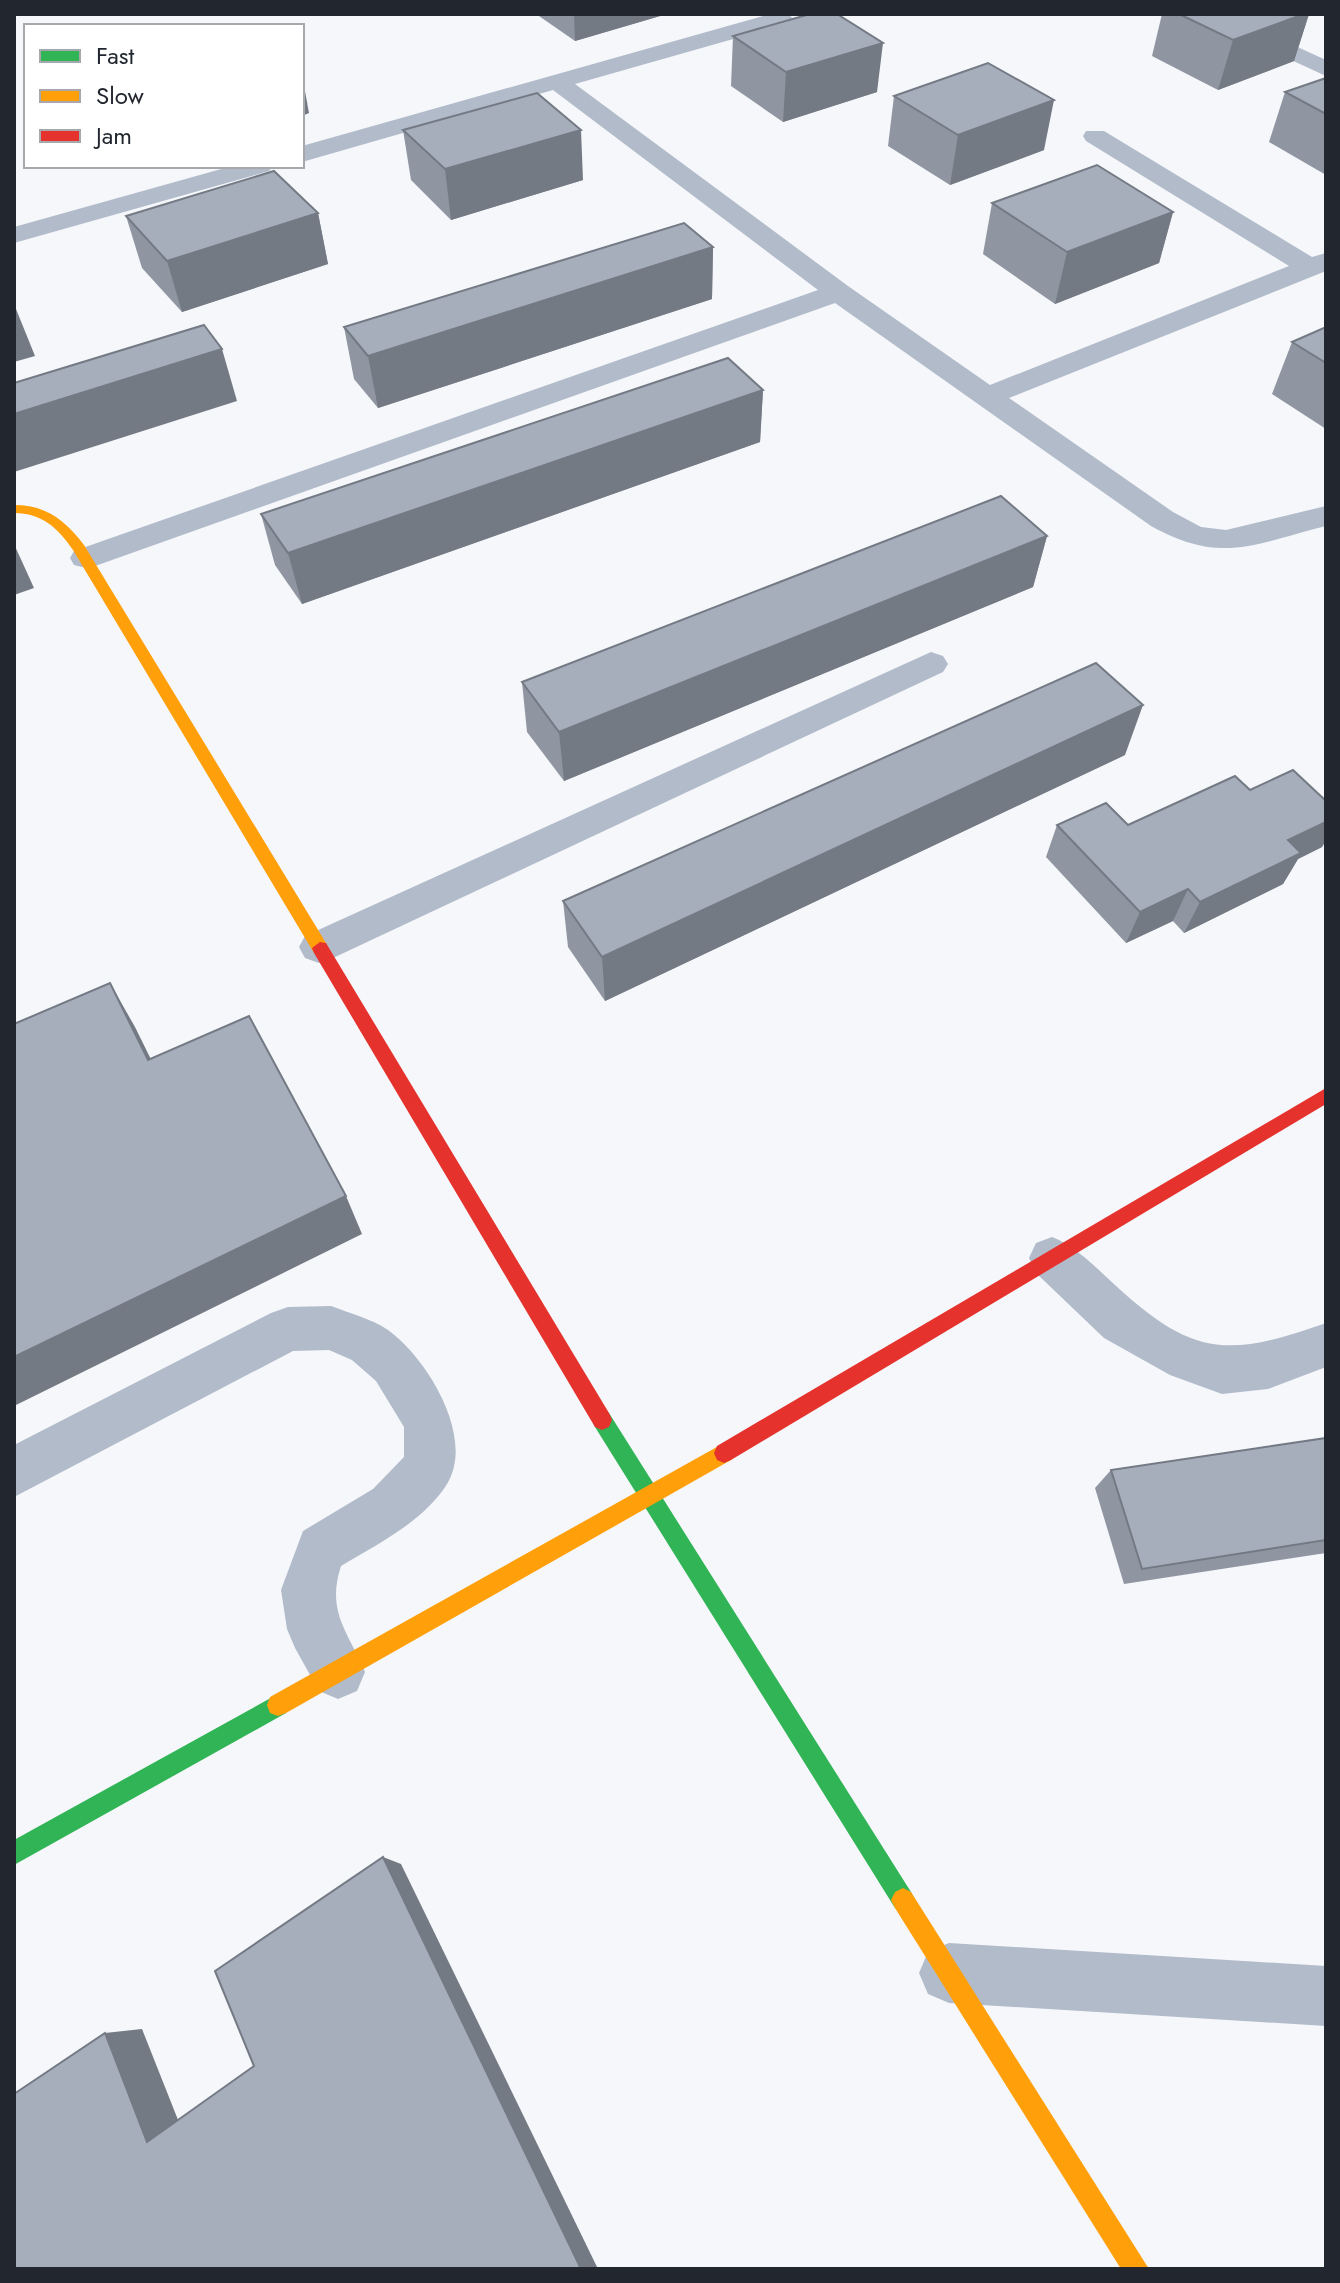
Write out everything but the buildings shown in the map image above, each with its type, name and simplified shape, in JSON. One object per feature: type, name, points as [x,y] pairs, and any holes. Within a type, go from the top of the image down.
[{"type":"street","points":[[304,153],[781,18]]},
{"type":"street","points":[[1271,42],[1326,69]]},
{"type":"street","points":[[559,83],[838,292],[1162,519],[1193,536],[1226,540],[1326,516]]},
{"type":"street","points":[[1095,136],[1318,264]]},
{"type":"street","points":[[14,235],[253,168]]},
{"type":"street","points":[[985,397],[1318,264]]},
{"type":"street","points":[[86,558],[838,292]]},
{"type":"street","points":[[14,509],[42,511],[61,522],[86,558],[649,1498],[1136,2269]]},
{"type":"street","points":[[319,947],[931,664]]},
{"type":"street","points":[[14,1853],[649,1498],[1326,1095]]},
{"type":"street","points":[[1052,1258],[1121,1322],[1170,1353],[1222,1371],[1268,1366],[1326,1345]]},
{"type":"street","points":[[14,1472],[288,1329],[331,1328],[369,1344],[393,1365],[429,1422],[429,1467],[391,1507],[321,1549],[307,1590],[314,1629],[338,1672]]},
{"type":"street","points":[[949,1973],[1326,1996]]},
{"type":"traffic: fast","points":[[602,1420],[903,1900]]},
{"type":"traffic: fast","points":[[14,1853],[278,1705]]},
{"type":"traffic: slow","points":[[14,509],[44,514],[66,532],[79,548],[320,948]]},
{"type":"traffic: slow","points":[[278,1705],[724,1453]]},
{"type":"traffic: slow","points":[[903,1900],[1136,2269]]},
{"type":"traffic: jam","points":[[320,948],[602,1420]]},
{"type":"traffic: jam","points":[[724,1453],[1326,1095]]}]
